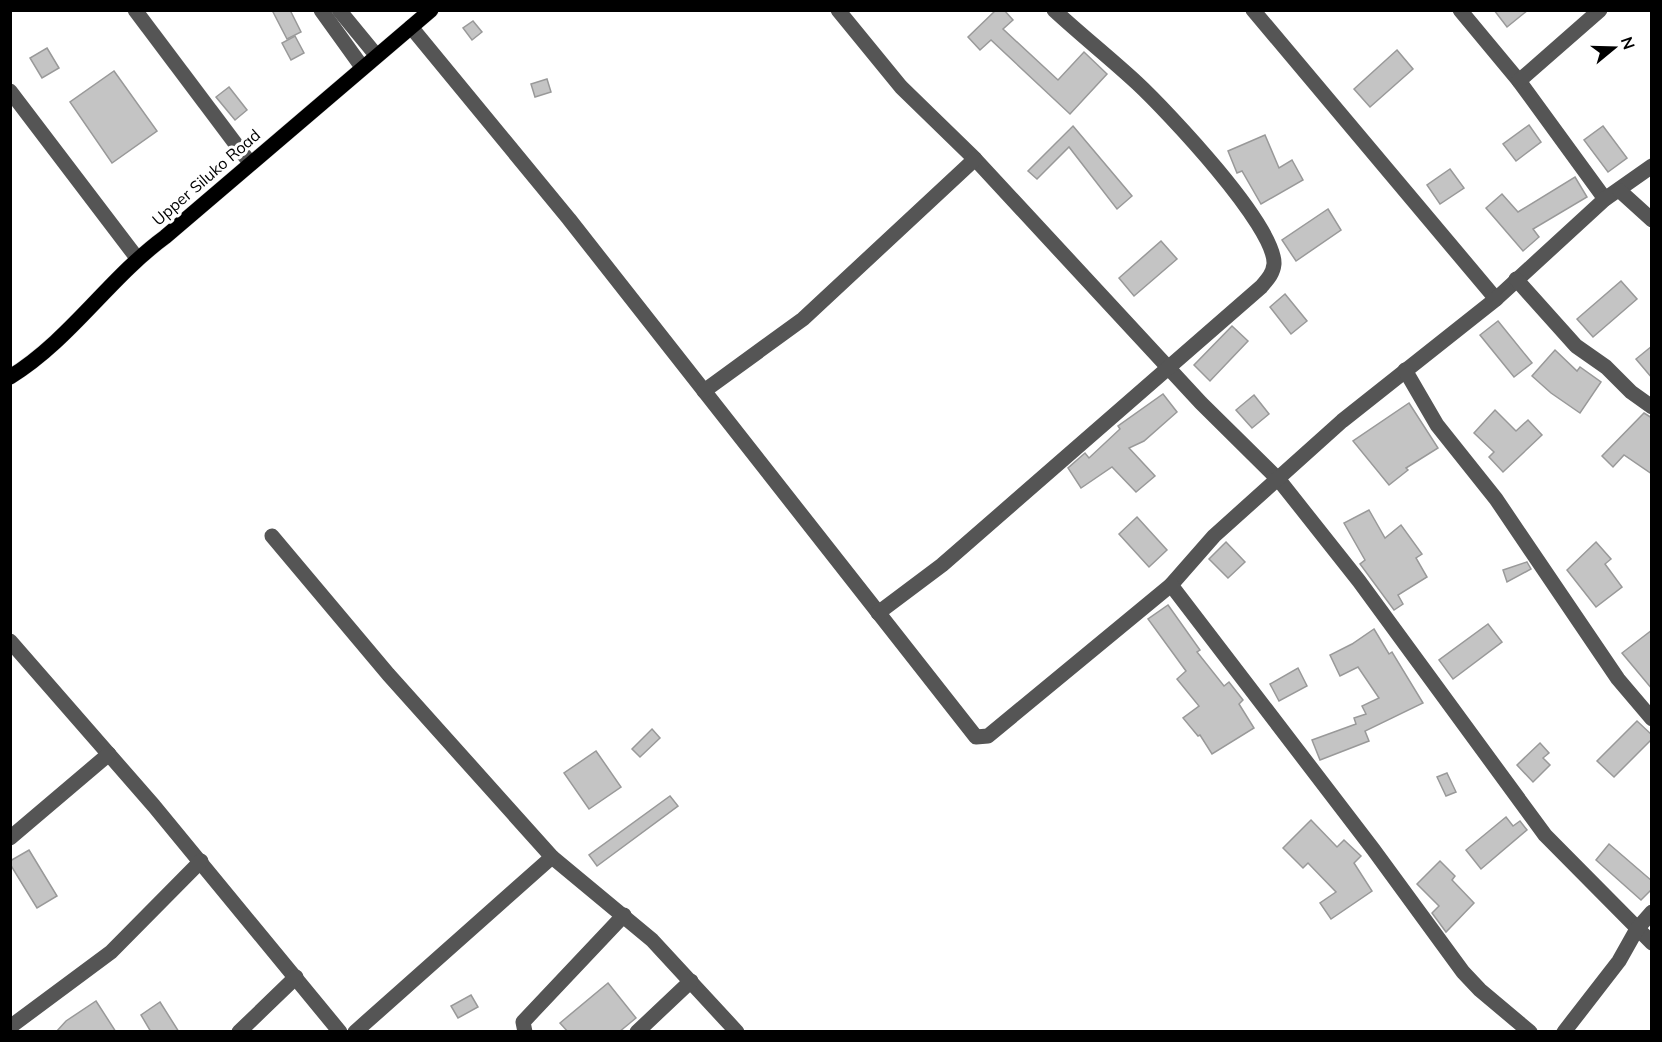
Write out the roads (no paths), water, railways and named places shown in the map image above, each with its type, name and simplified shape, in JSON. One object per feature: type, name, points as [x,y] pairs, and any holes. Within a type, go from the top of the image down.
[{"type":"main road","name":"Upper Siluko Road","points":[[10,377],[32,364],[136,258],[165,237],[431,10]]},
{"type":"street","points":[[135,10],[250,163]]},
{"type":"street","points":[[321,10],[362,67]]},
{"type":"street","points":[[339,10],[376,55]]},
{"type":"street","points":[[838,10],[901,87],[975,159],[1201,404],[1279,480],[1359,581],[1545,835],[1652,943]]},
{"type":"street","points":[[879,613],[942,565],[1170,368],[1261,287],[1271,275],[1274,262],[1271,250],[1244,203],[1172,119],[1137,83],[1054,10]]},
{"type":"street","points":[[1253,10],[1496,299]]},
{"type":"street","points":[[1460,10],[1519,81],[1605,199]]},
{"type":"street","points":[[1519,81],[1600,10]]},
{"type":"street","points":[[411,27],[569,219],[976,737],[988,736],[1171,585],[1214,536],[1342,421],[1496,299],[1605,199],[1620,191],[1652,166]]},
{"type":"street","points":[[10,91],[136,258]]},
{"type":"street","points":[[704,391],[803,319],[975,159]]},
{"type":"street","points":[[1620,191],[1652,220]]},
{"type":"street","points":[[1516,279],[1576,346],[1652,407]]},
{"type":"street","points":[[1405,370],[1437,425],[1496,499],[1618,679],[1652,719]]},
{"type":"street","points":[[272,536],[388,674],[552,857],[624,915],[691,981],[737,1032]]},
{"type":"street","points":[[1171,585],[1463,972],[1480,990],[1530,1032]]},
{"type":"street","points":[[10,641],[201,861],[340,1032]]},
{"type":"street","points":[[10,838],[109,754]]},
{"type":"street","points":[[355,1032],[552,857]]},
{"type":"street","points":[[10,1027],[111,952],[201,861]]},
{"type":"street","points":[[1564,1032],[1619,961],[1637,929],[1652,912]]},
{"type":"street","points":[[525,1032],[523,1022],[624,915]]},
{"type":"street","points":[[238,1032],[296,977]]},
{"type":"street","points":[[636,1032],[691,981]]}]
